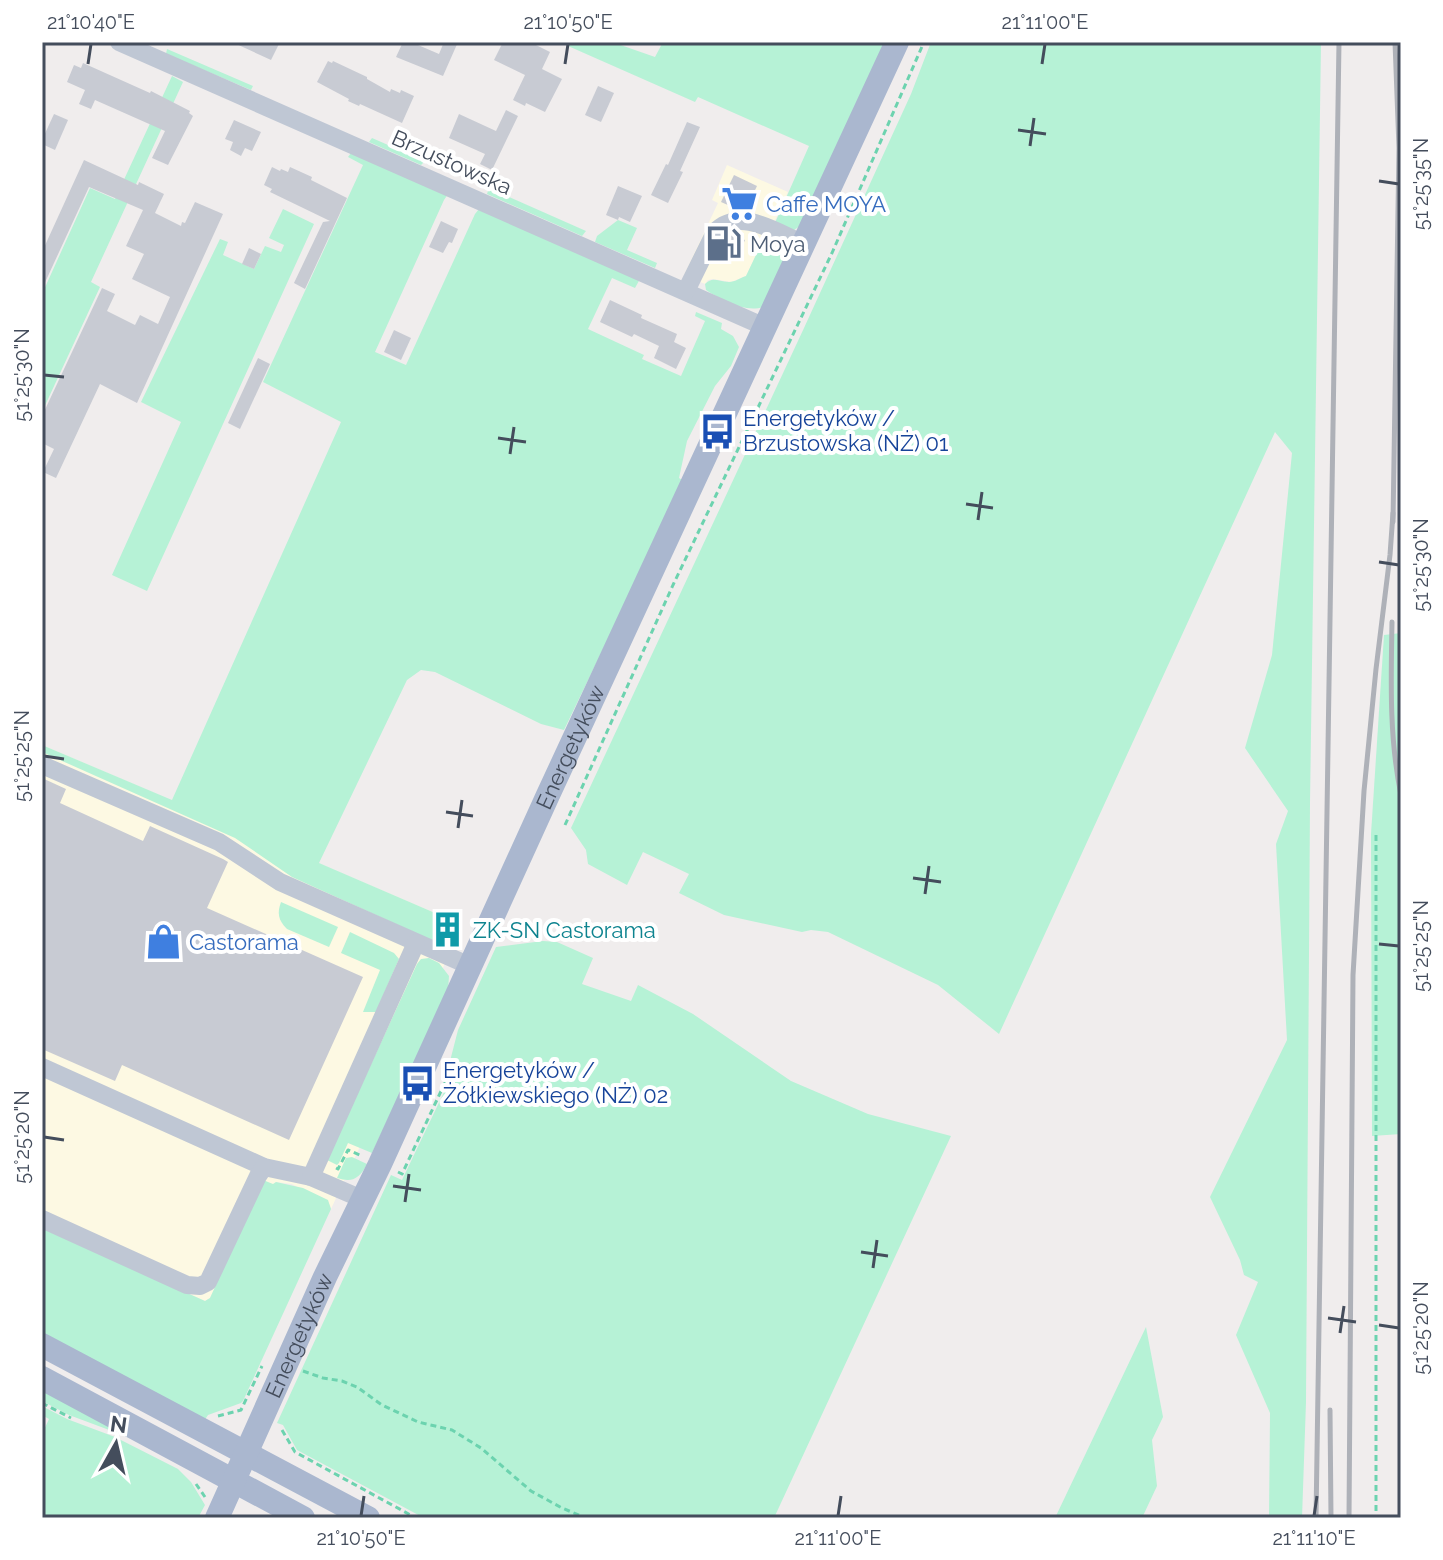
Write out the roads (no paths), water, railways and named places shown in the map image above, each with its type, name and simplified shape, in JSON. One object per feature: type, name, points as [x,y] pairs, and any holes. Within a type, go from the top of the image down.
[{"type":"main road","name":"Energetyków","points":[[227,1517],[234,1481],[286,1362],[897,42]]},
{"type":"main road","points":[[42,1345],[368,1518]]},
{"type":"main road","points":[[42,1378],[303,1518]]},
{"type":"street","name":"Brzustowska","points":[[119,42],[765,327]]},
{"type":"street","points":[[686,291],[715,232],[729,222],[757,223],[804,244]]},
{"type":"street","points":[[42,765],[219,842],[280,882],[470,966]]},
{"type":"street","points":[[311,1177],[416,943]]},
{"type":"street","points":[[42,1067],[264,1167],[311,1177],[362,1199]]},
{"type":"street","points":[[42,1219],[187,1285],[200,1286],[208,1282],[264,1167]]},
{"type":"railway","points":[[1316,1518],[1339,42]]},
{"type":"railway","points":[[1393,522],[1399,148],[1395,42]]},
{"type":"railway","points":[[1349,1518],[1353,975],[1364,791],[1393,513]]},
{"type":"railway","points":[[1392,622],[1393,730],[1401,795]]},
{"type":"railway","points":[[1330,1410],[1331,1518]]},
{"type":"place","name":"Caffe MOYA","points":[[740,204]]},
{"type":"place","name":"Moya","points":[[724,244]]},
{"type":"place","name":"Energetyków / Brzustowska (NŻ) 01","points":[[717,431]]},
{"type":"place","name":"ZK-SN Castorama","points":[[447,930]]},
{"type":"place","name":"Castorama","points":[[163,942]]},
{"type":"place","name":"Energetyków / Żółkiewskiego (NŻ) 02","points":[[417,1083]]}]
